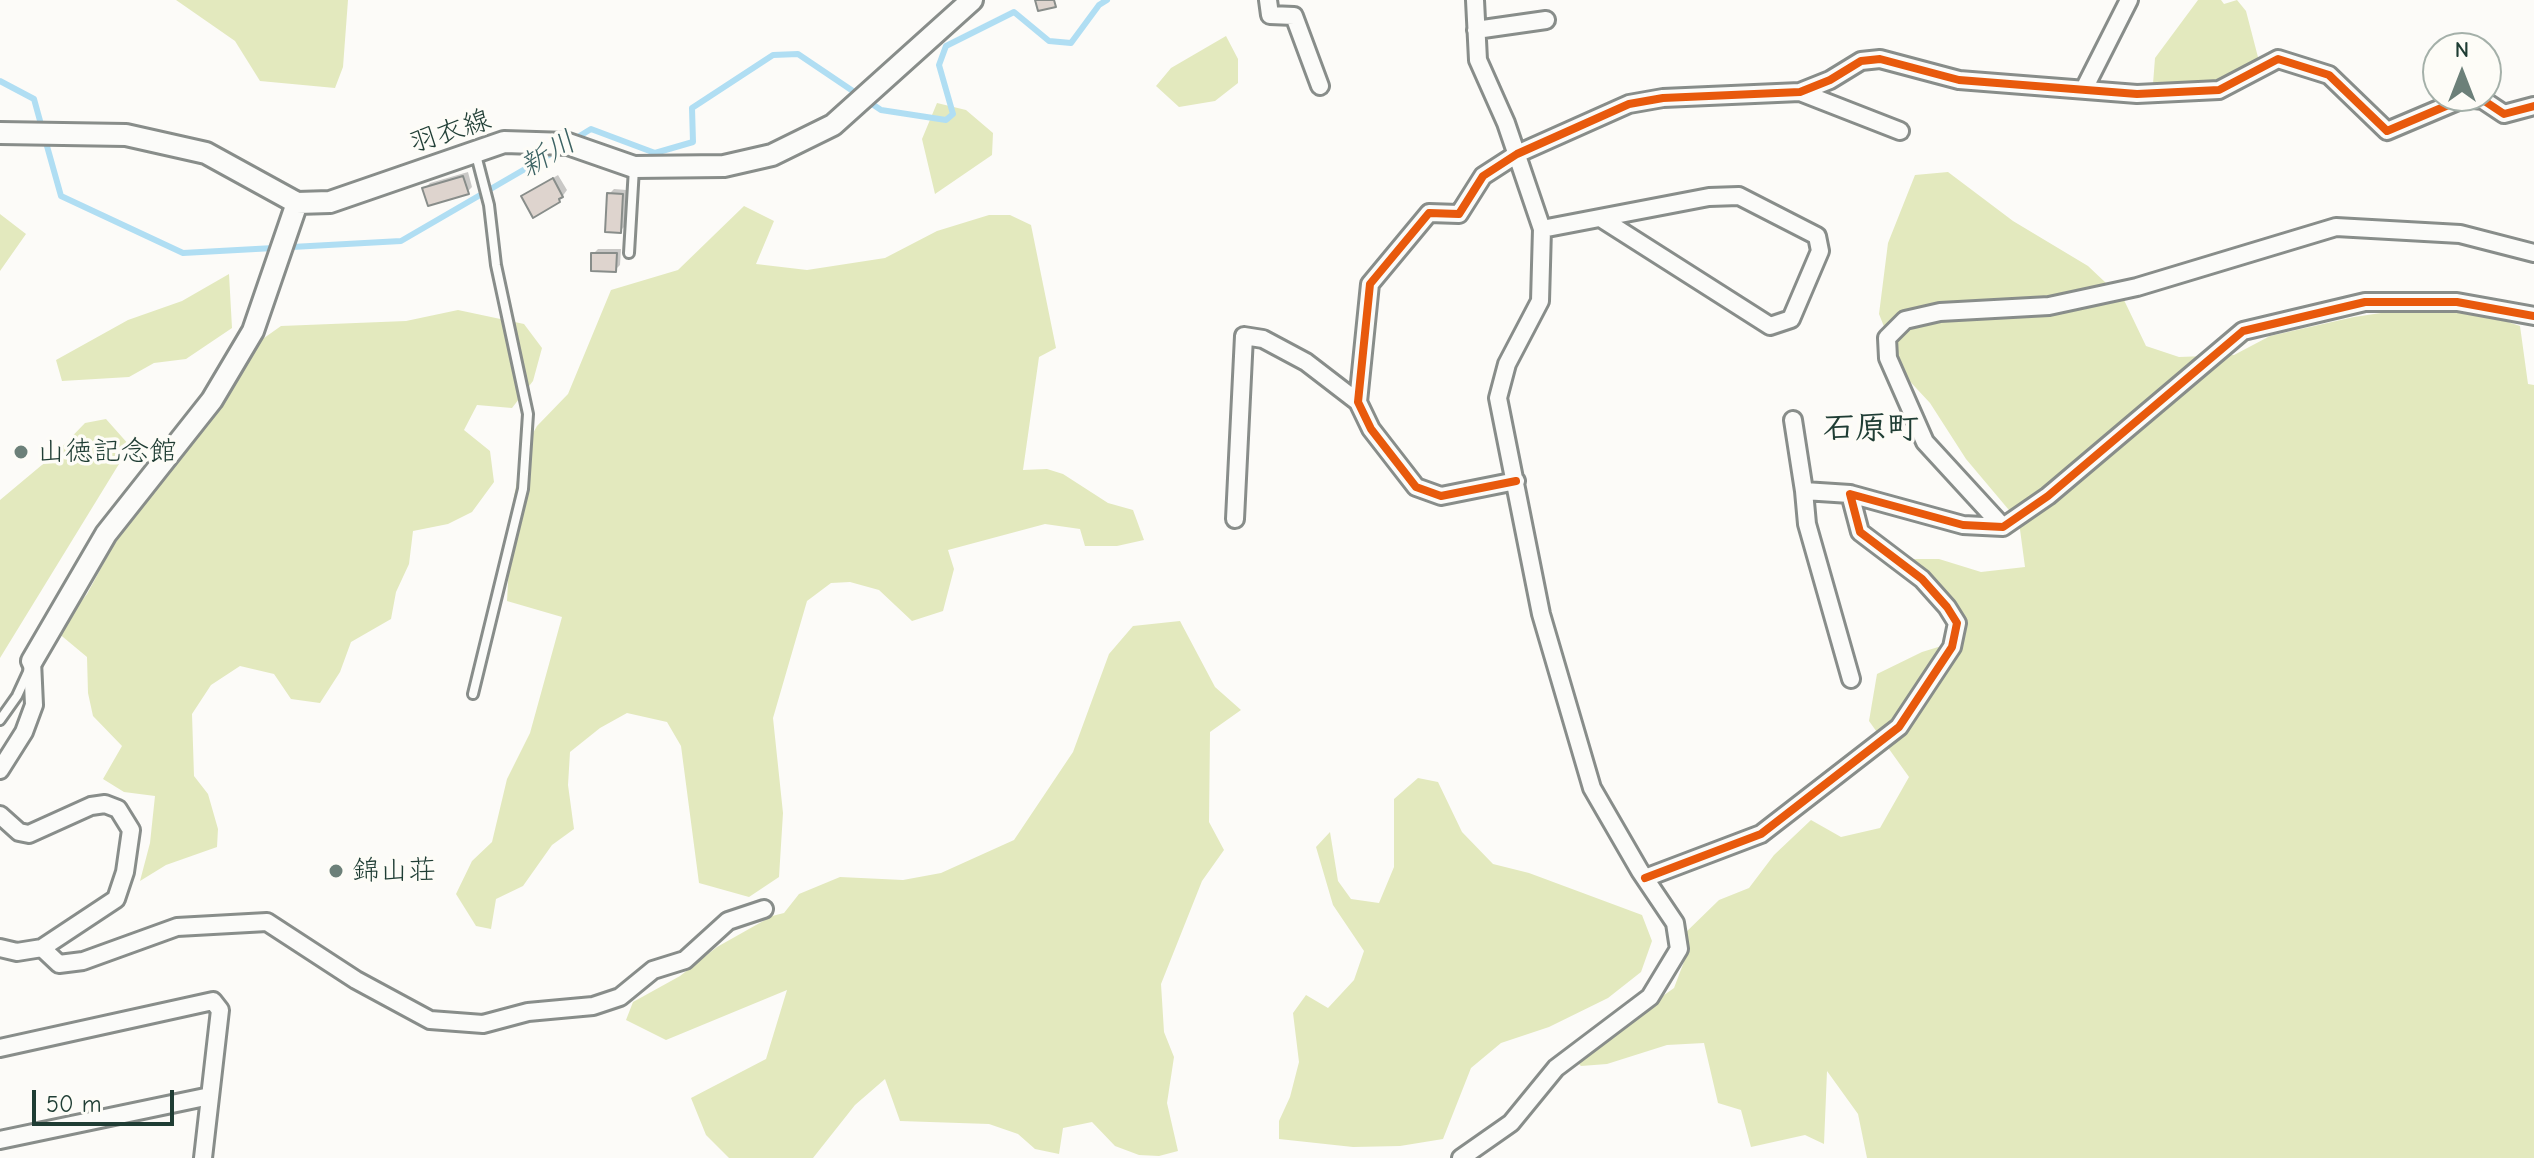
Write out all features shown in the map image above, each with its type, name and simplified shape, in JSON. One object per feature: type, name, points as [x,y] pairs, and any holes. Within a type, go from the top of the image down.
[{"type":"street","name":"羽衣線","points":[[297,203],[330,202],[504,142],[568,144],[634,167],[724,166],[772,155],[833,125],[972,0]]},
{"type":"street","points":[[1268,0],[1270,15],[1294,16],[1320,86]]},
{"type":"street","points":[[1461,1158],[1511,1123],[1556,1068],[1650,997],[1679,949],[1675,923],[1592,788],[1541,614],[1498,398],[1507,364],[1540,301],[1542,229],[1517,154],[1478,60],[1475,0]]},
{"type":"street","points":[[2084,89],[2129,0]]},
{"type":"street","points":[[1476,30],[1546,20]]},
{"type":"street","points":[[1358,402],[1370,284],[1429,213],[1459,214],[1483,176],[1517,154],[1629,104],[1663,98],[1800,92],[1830,80],[1861,61],[1880,59],[1959,80],[2137,94],[2219,90],[2278,59],[2329,75],[2387,131],[2465,98],[2483,100],[2504,114],[2534,106]]},
{"type":"street","points":[[1800,92],[1900,131]]},
{"type":"street","points":[[0,133],[126,135],[206,153],[297,203],[253,331],[212,400],[106,534],[32,661],[34,705],[24,732],[0,770]]},
{"type":"street","points":[[1542,229],[1709,197],[1739,196],[1817,236],[1820,251],[1791,319],[1770,326],[1602,219]]},
{"type":"street","points":[[2003,527],[1925,442],[1888,358],[1887,338],[1905,320],[1940,312],[2049,306],[2137,287],[2336,227],[2460,234],[2534,253]]},
{"type":"street","points":[[1804,491],[1850,494],[1963,525],[2003,527],[2048,496],[2243,331],[2365,302],[2457,302],[2534,316]]},
{"type":"street","points":[[1235,519],[1244,336],[1263,339],[1306,362],[1358,402],[1371,429],[1416,487],[1441,496],[1453,496],[1516,481]]},
{"type":"street","points":[[1793,420],[1807,524],[1851,679]]},
{"type":"street","points":[[1645,878],[1761,834],[1899,727],[1952,647],[1957,623],[1947,607],[1922,579],[1860,532],[1850,494]]},
{"type":"street","points":[[0,815],[19,832],[29,834],[91,806],[105,804],[118,809],[131,830],[125,872],[116,899],[42,948],[17,952],[0,948]]},
{"type":"street","points":[[42,948],[59,964],[83,961],[177,927],[267,922],[356,980],[430,1020],[483,1024],[528,1012],[593,1006],[620,997],[653,970],[685,960],[728,921],[764,909]]},
{"type":"street","points":[[0,1048],[213,1001],[220,1010],[203,1158]]},
{"type":"street","points":[[0,1140],[210,1096]]},
{"type":"lane","points":[[473,694],[523,489],[528,414],[496,265],[489,205],[475,151]]},
{"type":"lane","points":[[629,253],[634,167]]},
{"type":"lane","points":[[0,720],[17,696],[32,661]]},
{"type":"green space","points":[[176,0],[348,0],[343,67],[335,88],[260,81],[235,41]]},
{"type":"green space","points":[[2198,0],[2221,0],[2224,4],[2237,0],[2246,11],[2259,61],[2216,86],[2153,84],[2155,58]]},
{"type":"green space","points":[[1226,36],[1238,59],[1238,83],[1215,101],[1179,107],[1156,86],[1171,68]]},
{"type":"green space","points":[[937,103],[966,110],[993,133],[992,155],[935,194],[922,139]]},
{"type":"green space","points":[[1948,172],[2013,221],[2088,266],[2124,300],[2146,346],[2179,357],[2234,355],[2270,336],[2354,317],[2408,309],[2484,314],[2520,326],[2528,384],[2534,385],[2534,1158],[1867,1158],[1858,1114],[1827,1071],[1824,1144],[1805,1135],[1751,1147],[1741,1110],[1718,1103],[1704,1043],[1667,1045],[1607,1064],[1581,1066],[1574,1059],[1674,988],[1685,959],[1681,937],[1719,900],[1749,888],[1774,855],[1811,820],[1841,837],[1880,828],[1909,777],[1869,721],[1877,674],[1922,652],[1948,644],[1942,595],[1910,559],[1939,559],[1981,572],[2025,567],[2019,522],[1966,459],[1930,403],[1903,374],[1879,314],[1888,243],[1915,175]]},
{"type":"green space","points":[[744,206],[774,221],[756,264],[807,270],[885,258],[937,231],[989,215],[1010,215],[1031,225],[1056,348],[1039,357],[1023,470],[1047,469],[1063,474],[1108,503],[1133,510],[1144,540],[1117,546],[1085,546],[1080,529],[1045,524],[948,550],[954,569],[943,611],[912,621],[879,590],[850,582],[831,583],[807,601],[773,718],[783,813],[779,877],[749,897],[699,883],[681,746],[667,722],[627,713],[600,728],[570,752],[568,785],[574,829],[552,845],[523,886],[496,899],[491,929],[476,926],[456,894],[472,861],[492,842],[507,779],[530,733],[562,617],[507,601],[512,508],[522,453],[537,426],[568,394],[611,290],[678,270]]},
{"type":"green space","points":[[0,214],[26,234],[0,271]]},
{"type":"green space","points":[[229,274],[232,328],[186,359],[154,363],[129,377],[62,381],[56,360],[128,320],[182,301]]},
{"type":"green space","points":[[458,310],[524,324],[542,348],[533,381],[512,408],[477,405],[464,430],[490,451],[494,482],[472,512],[448,524],[413,531],[409,564],[396,592],[391,619],[351,642],[340,672],[320,703],[291,699],[274,674],[240,666],[211,685],[192,714],[194,776],[208,794],[218,829],[217,847],[166,865],[140,881],[150,843],[155,796],[124,792],[103,779],[122,746],[93,716],[88,693],[87,657],[57,632],[87,594],[119,535],[216,412],[257,343],[281,326],[406,321]]},
{"type":"green space","points":[[106,419],[130,446],[0,658],[0,500],[55,454],[85,423]]},
{"type":"green space","points":[[1180,621],[1215,687],[1241,710],[1210,732],[1209,822],[1224,850],[1202,881],[1161,984],[1164,1032],[1174,1057],[1167,1103],[1178,1151],[1159,1156],[1139,1155],[1115,1146],[1092,1122],[1063,1128],[1059,1154],[1035,1149],[1018,1134],[989,1124],[900,1121],[885,1079],[855,1105],[813,1158],[729,1158],[706,1135],[691,1098],[766,1059],[787,990],[666,1040],[626,1020],[633,1002],[680,976],[717,947],[772,916],[784,913],[799,894],[840,877],[903,880],[941,873],[1014,840],[1073,752],[1109,654],[1133,626]]},
{"type":"green space","points":[[1418,778],[1438,782],[1462,832],[1493,864],[1529,873],[1642,915],[1652,941],[1641,972],[1608,998],[1549,1027],[1501,1043],[1471,1068],[1443,1139],[1400,1146],[1353,1147],[1279,1139],[1279,1121],[1290,1097],[1299,1062],[1293,1013],[1306,995],[1328,1008],[1354,980],[1364,951],[1333,905],[1316,847],[1330,832],[1338,881],[1351,899],[1379,903],[1394,867],[1394,799]]},
{"type":"building","points":[[1035,0],[1054,0],[1056,7],[1038,11]]},
{"type":"building","points":[[463,176],[469,194],[428,206],[422,188]]},
{"type":"building","points":[[553,178],[563,197],[533,218],[521,196]]},
{"type":"building","points":[[607,193],[623,194],[621,233],[605,232]]},
{"type":"building","points":[[591,253],[617,253],[616,272],[591,271]]},
{"type":"waterway","name":"新川","points":[[573,140],[591,129],[655,153],[693,142],[692,108],[773,55],[798,54],[881,110],[946,120],[953,114],[939,65],[946,46],[1014,12],[1049,41],[1071,43],[1099,5],[1107,0]]},
{"type":"waterway","name":"新川","points":[[0,81],[34,99],[42,128]]},
{"type":"waterway","name":"新川","points":[[45,139],[61,196],[183,253],[401,241],[556,151]]},
{"type":"cycle path","points":[[1516,481],[1441,496],[1416,487],[1371,429],[1358,402],[1370,284],[1429,213],[1459,214],[1483,176],[1517,154],[1629,104],[1663,98],[1800,92],[1830,80],[1861,61],[1880,59],[1959,80],[2137,94],[2219,90],[2278,59],[2329,75],[2387,131],[2465,98],[2483,100],[2504,114],[2534,106]]},
{"type":"cycle path","points":[[1645,878],[1761,834],[1899,727],[1952,647],[1957,623],[1947,607],[1922,579],[1860,532],[1850,494],[1963,525],[2003,527],[2048,496],[2243,331],[2365,302],[2457,302],[2534,316]]},
{"type":"place","name":"山徳記念館","points":[[21,452]]},
{"type":"place","name":"錦山荘","points":[[336,871]]},
{"type":"district","name":"石原町","points":[[1871,429]]}]
